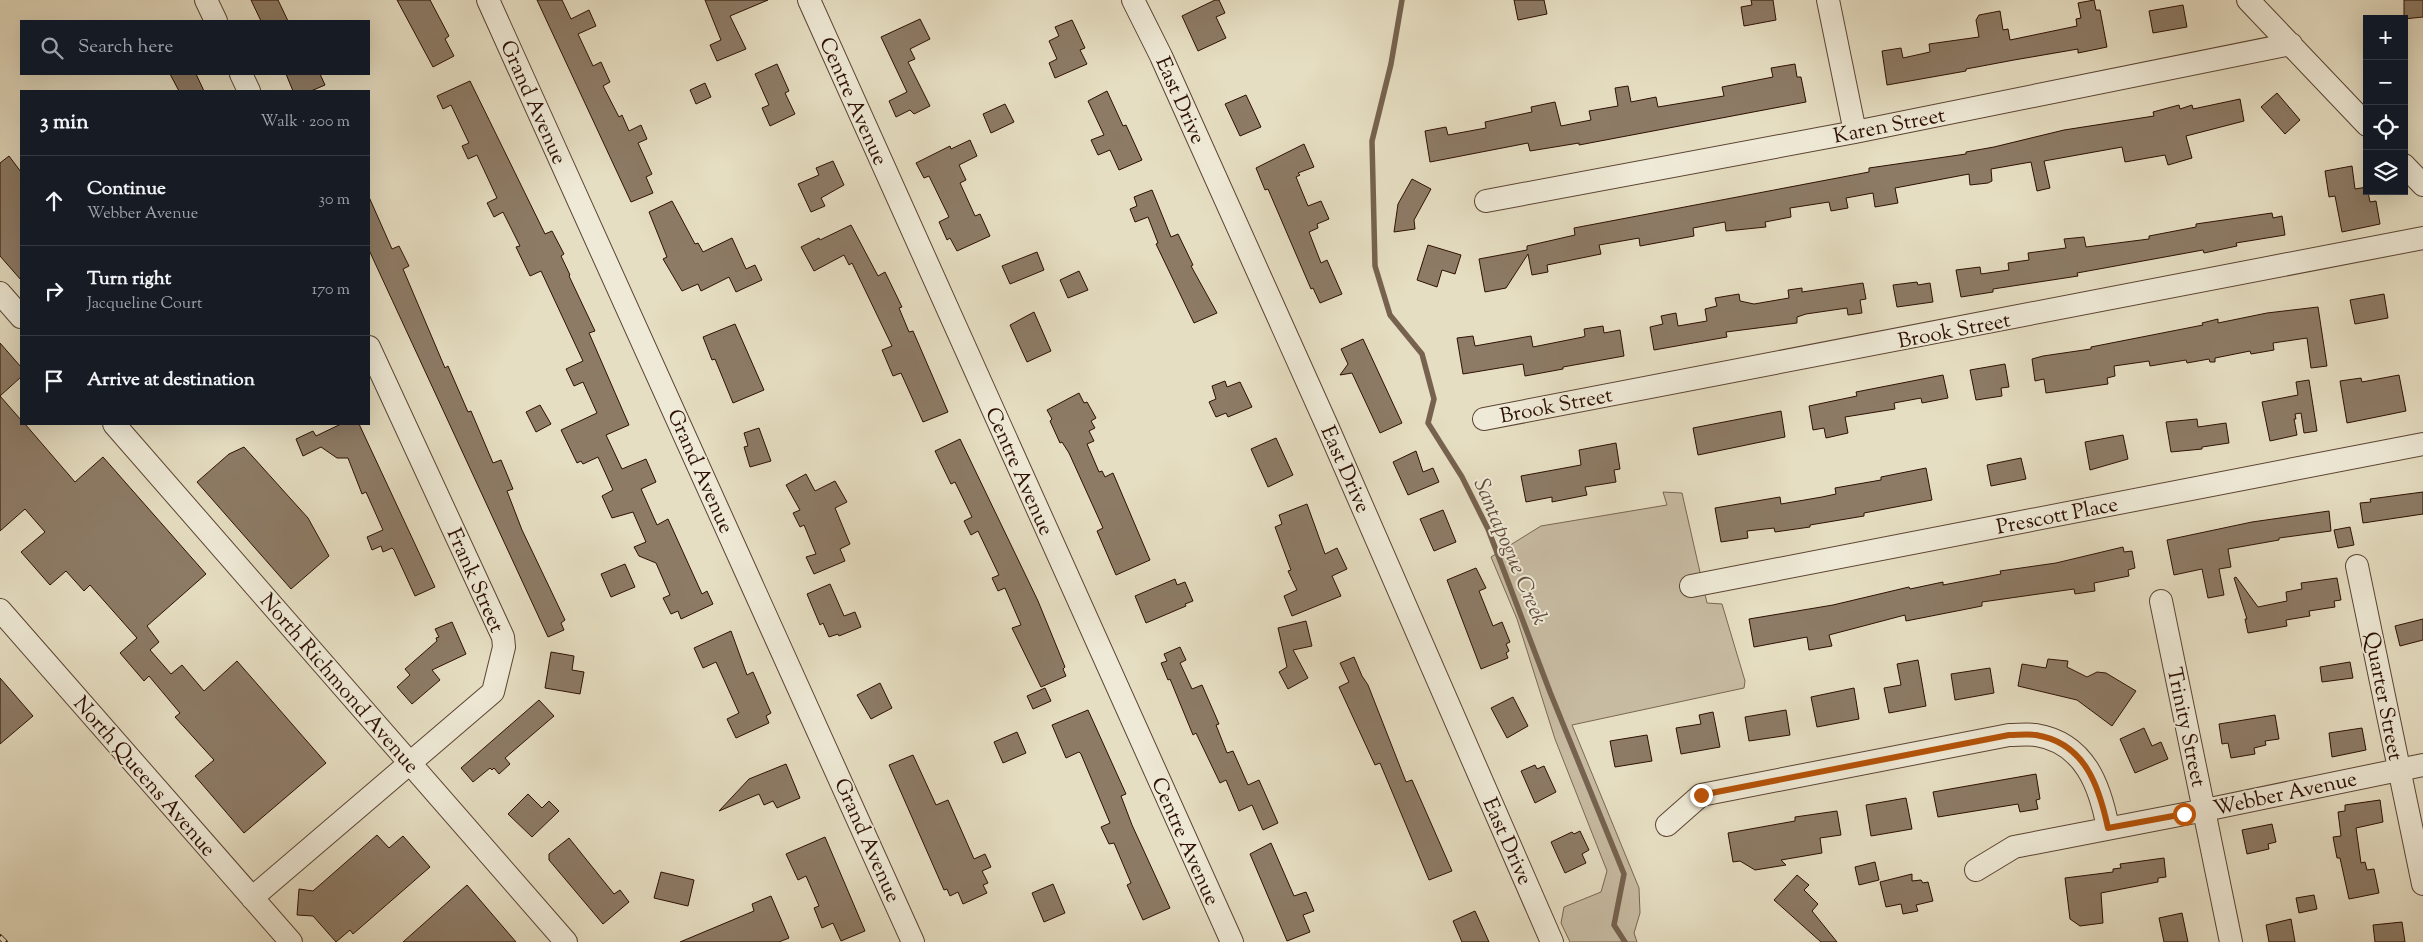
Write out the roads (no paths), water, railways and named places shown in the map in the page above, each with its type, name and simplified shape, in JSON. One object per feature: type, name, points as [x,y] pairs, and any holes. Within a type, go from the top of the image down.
[{"type":"street","points":[[206,0],[216,20]]},
{"type":"street","name":"Grand Avenue","points":[[488,0],[914,942]]},
{"type":"street","name":"Centre Avenue","points":[[809,0],[1232,942]]},
{"type":"street","name":"East Drive","points":[[1133,0],[1161,56],[1328,428],[1552,942]]},
{"type":"street","points":[[1828,0],[1855,132]]},
{"type":"street","points":[[2248,0],[2363,121]]},
{"type":"street","name":"Karen Street","points":[[1486,201],[1855,132],[2290,44]]},
{"type":"street","points":[[241,75],[248,90]]},
{"type":"street","points":[[2408,169],[2423,185]]},
{"type":"street","name":"Brook Street","points":[[1484,419],[2423,238]]},
{"type":"street","points":[[0,293],[20,316]]},
{"type":"street","name":"Frank Street","points":[[252,898],[493,692],[504,647],[503,637],[370,349]]},
{"type":"street","name":"North Richmond Avenue","points":[[115,425],[566,942]]},
{"type":"street","name":"Prescott Place","points":[[1691,586],[2423,444]]},
{"type":"street","name":"Quarter Street","points":[[2357,566],[2423,884]]},
{"type":"street","name":"Trinity Street","points":[[2161,601],[2231,942]]},
{"type":"street","name":"North Queens Avenue","points":[[0,610],[291,942]]},
{"type":"street","points":[[1667,825],[1701,795],[2009,735],[2037,736],[2066,746],[2088,768],[2101,794],[2108,828]]},
{"type":"street","name":"Webber Avenue","points":[[1976,870],[2014,847],[2423,765]]},
{"type":"waterway","name":"Santapogue Creek","points":[[1402,0],[1391,64],[1372,141],[1375,266],[1390,315],[1422,354],[1434,399],[1428,423],[1462,477],[1488,529],[1550,692],[1624,874],[1614,925],[1625,942]]},
{"type":"railway","points":[[0,937],[5,942]]}]
